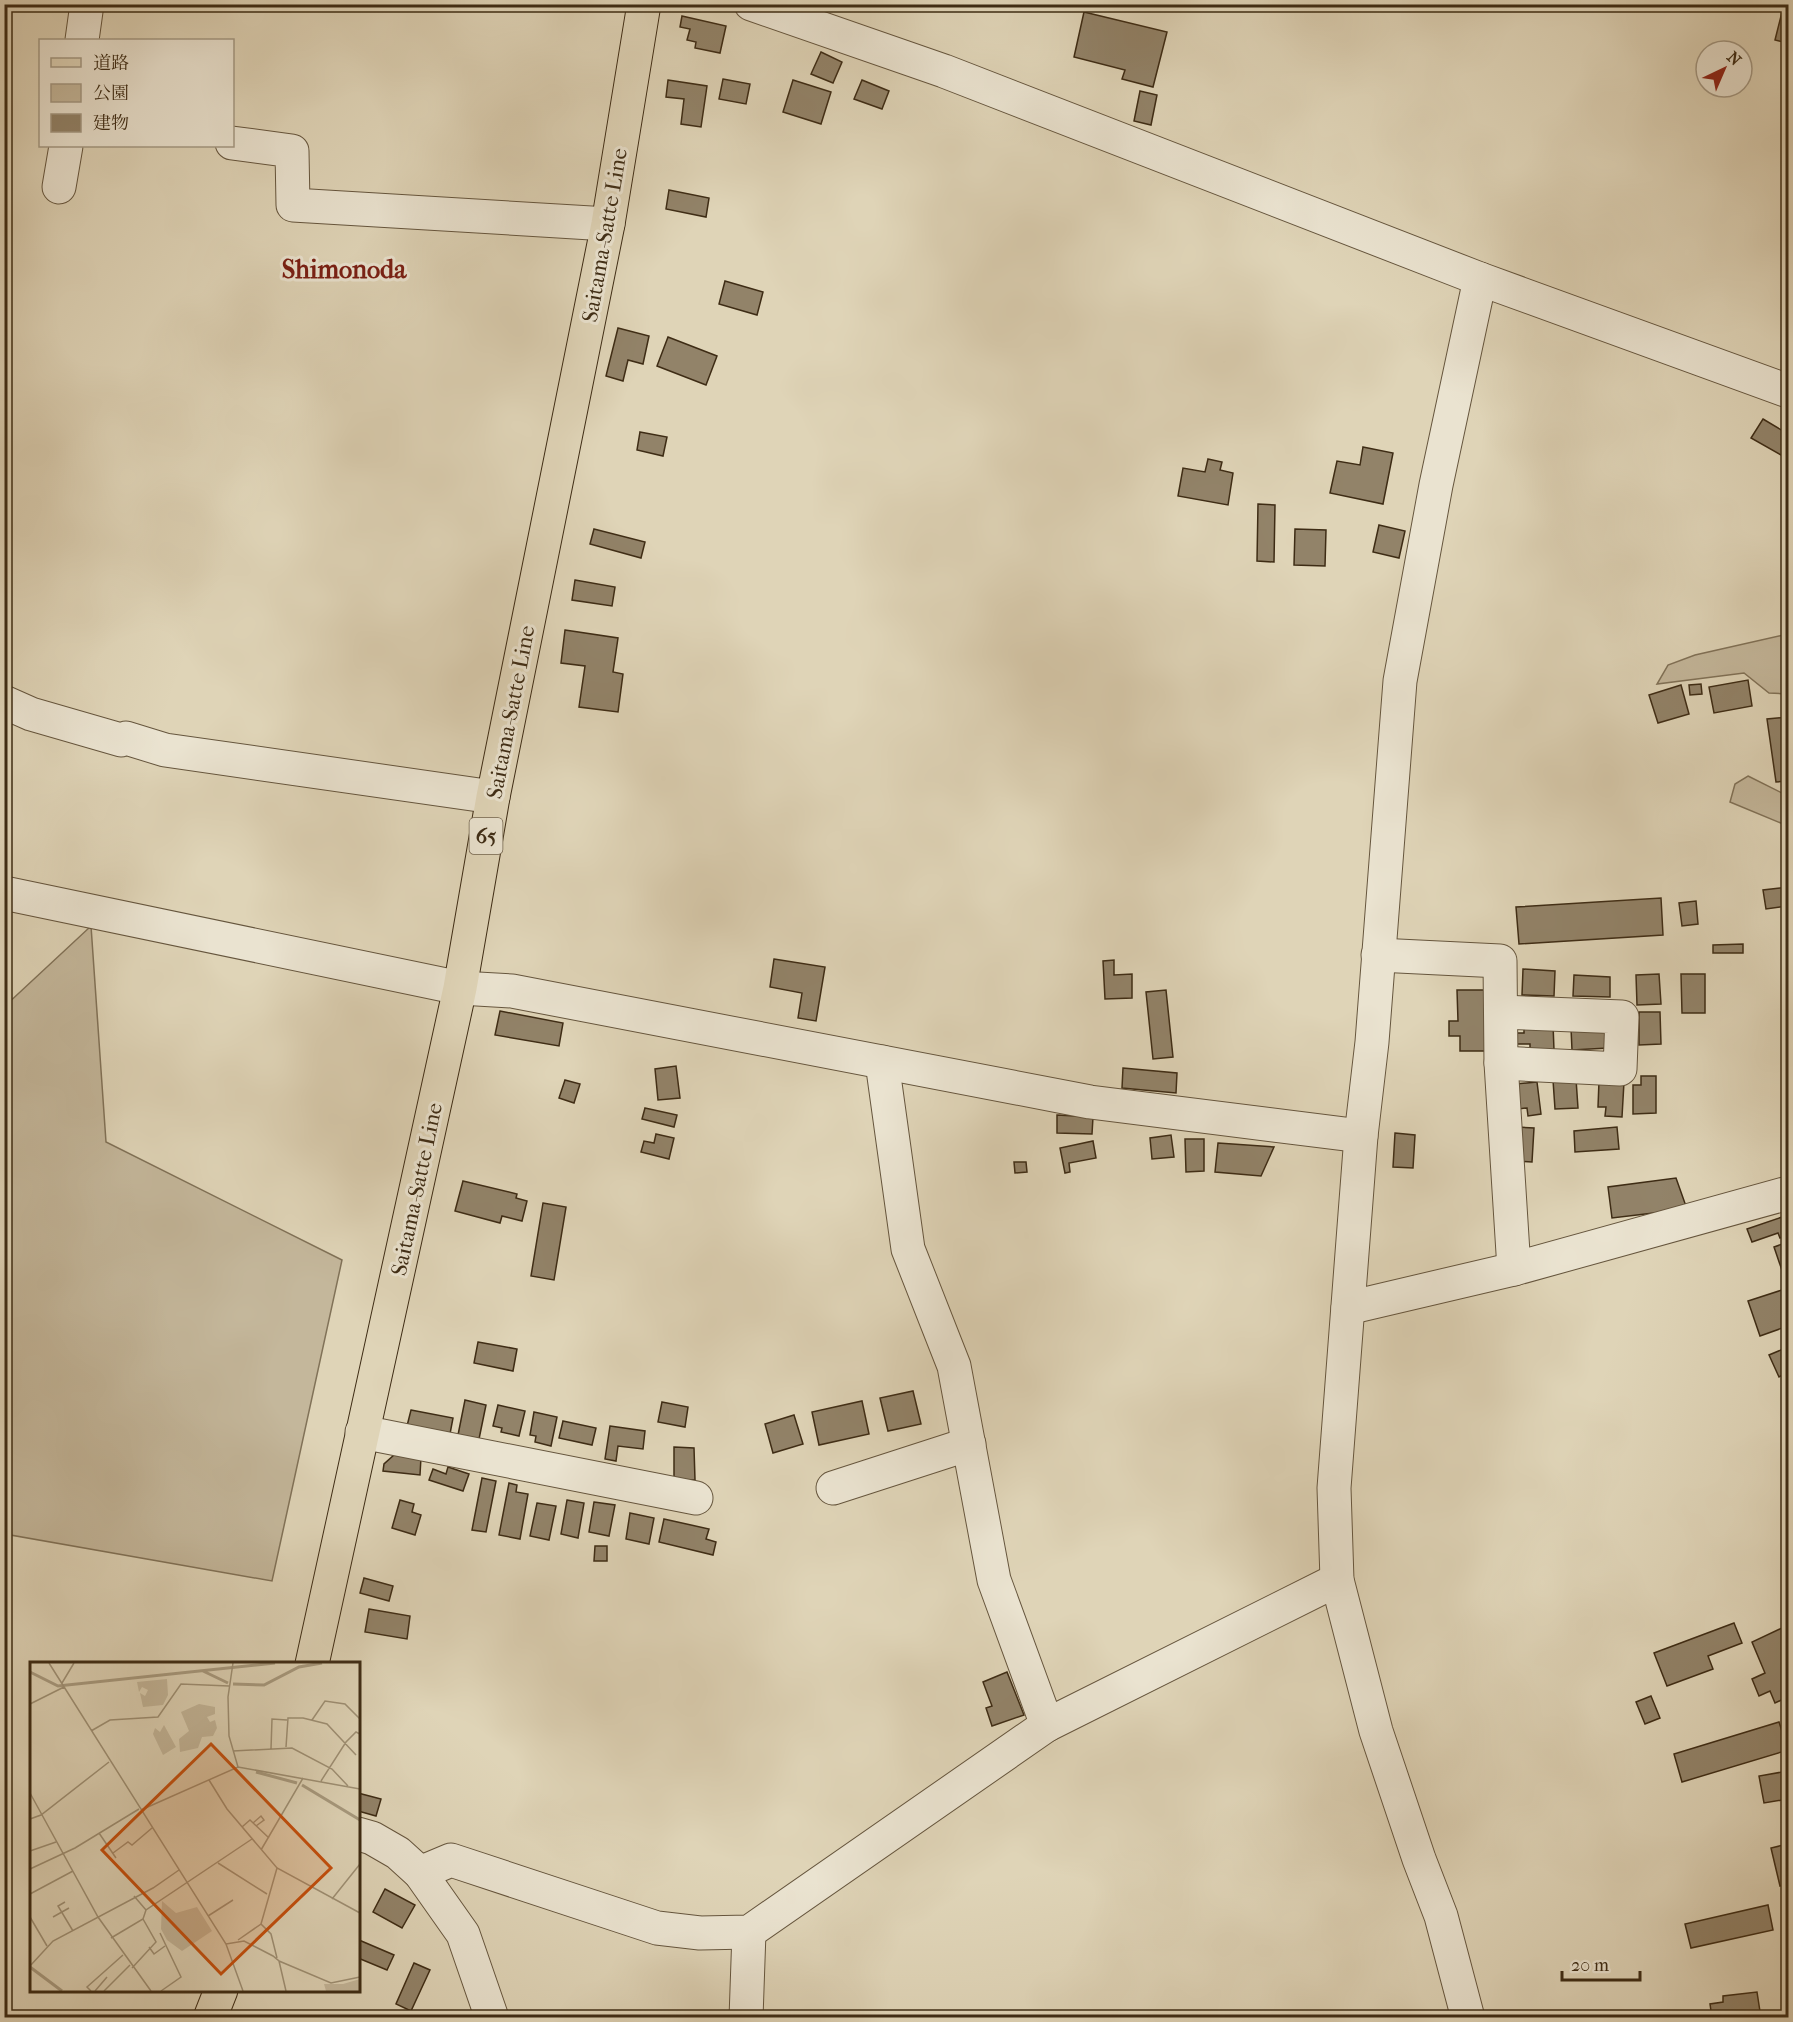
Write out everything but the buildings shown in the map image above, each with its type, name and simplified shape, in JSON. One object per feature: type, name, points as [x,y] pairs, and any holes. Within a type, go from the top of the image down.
[{"type":"main road","name":"Saitama-Satte Line","points":[[312,1662],[460,988],[493,797],[608,224],[644,4]]},
{"type":"main road","points":[[210,2018],[220,1992]]},
{"type":"street","points":[[82,39],[87,4]]},
{"type":"street","points":[[751,4],[944,71],[1480,279],[1788,391]]},
{"type":"street","points":[[234,143],[292,151],[293,205],[608,224]]},
{"type":"street","points":[[59,187],[66,147]]},
{"type":"street","points":[[1468,2018],[1441,1916],[1376,1731],[1337,1581],[1334,1488],[1400,681],[1436,485],[1480,279]]},
{"type":"street","points":[[4,702],[30,714],[120,740],[126,738],[165,750],[493,797]]},
{"type":"street","points":[[4,893],[460,988],[513,991],[1090,1102],[1361,1136]]},
{"type":"street","points":[[1378,956],[1500,961],[1501,1063],[1514,1269]]},
{"type":"street","points":[[1501,1012],[1622,1017],[1620,1068],[1501,1063]]},
{"type":"street","points":[[882,1062],[908,1249],[954,1366],[994,1580],[1047,1725]]},
{"type":"street","points":[[1348,1308],[1514,1269],[1788,1193]]},
{"type":"street","points":[[363,1432],[696,1498]]},
{"type":"street","points":[[833,1488],[969,1444]]},
{"type":"street","points":[[420,1873],[452,1860],[657,1928],[700,1933],[749,1932],[1047,1725],[1337,1581]]},
{"type":"street","points":[[360,1835],[372,1838],[398,1853],[420,1873],[463,1934],[492,2018]]},
{"type":"street","points":[[746,2018],[749,1932]]},
{"type":"green space","points":[[1788,634],[1788,694],[1769,693],[1744,673],[1657,684],[1668,665],[1695,655]]},
{"type":"green space","points":[[1748,776],[1788,796],[1788,826],[1730,802],[1735,784]]},
{"type":"green space","points":[[91,926],[106,1142],[342,1260],[272,1581],[5,1534],[5,1006]]},
{"type":"district","name":"Shimonoda","points":[[344,269]]}]
